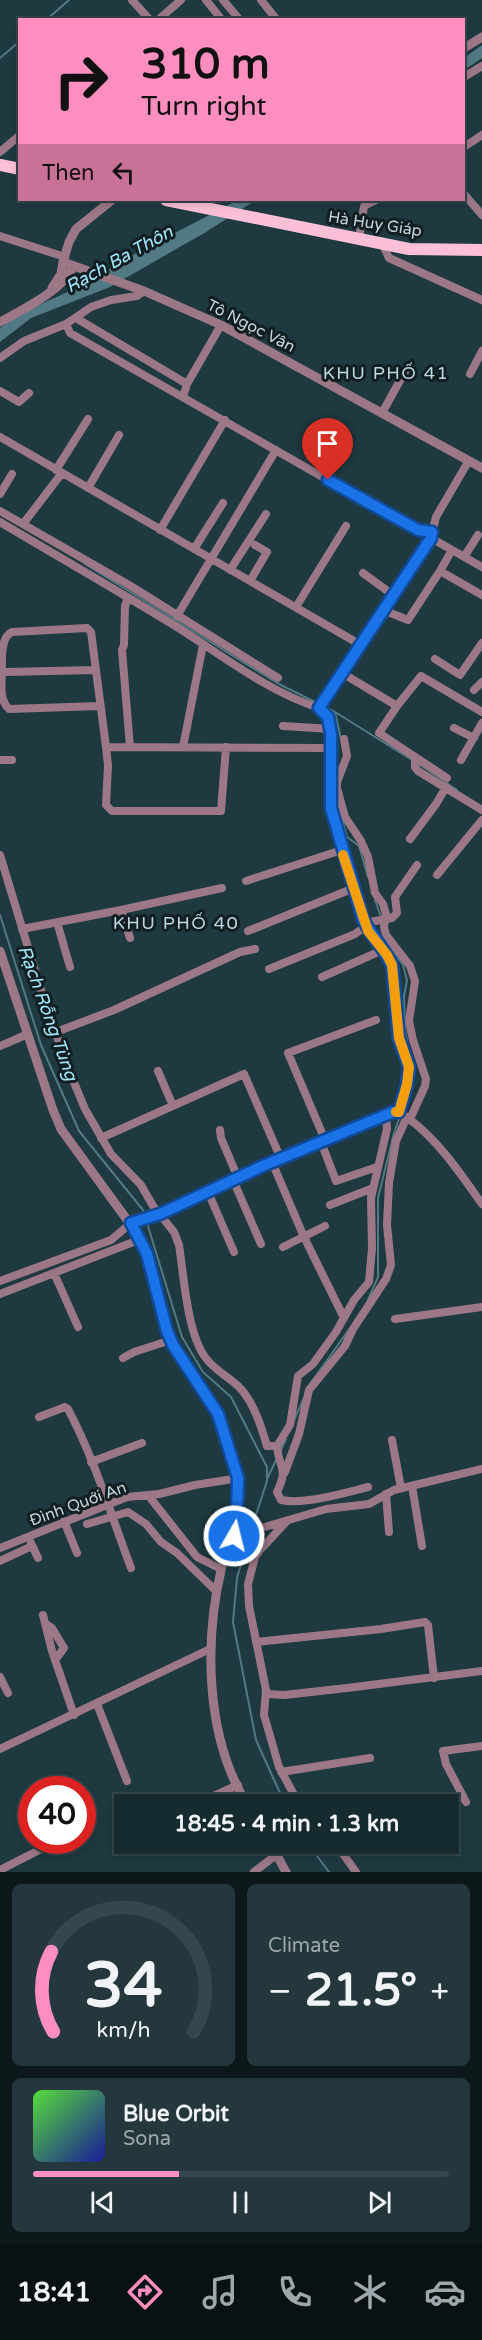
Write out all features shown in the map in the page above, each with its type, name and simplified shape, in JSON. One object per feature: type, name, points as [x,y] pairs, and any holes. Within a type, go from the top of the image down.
[{"type":"main road","points":[[0,165],[18,169]]},
{"type":"main road","name":"Hà Huy Giáp","points":[[172,201],[409,249],[482,250]]},
{"type":"street","points":[[132,0],[148,18]]},
{"type":"street","points":[[160,18],[181,0]]},
{"type":"street","points":[[206,0],[220,18]]},
{"type":"street","points":[[224,0],[236,18]]},
{"type":"street","points":[[261,0],[275,18]]},
{"type":"street","points":[[465,47],[482,37]]},
{"type":"street","points":[[465,75],[482,66]]},
{"type":"street","points":[[465,146],[482,135]]},
{"type":"street","points":[[0,152],[18,137]]},
{"type":"street","points":[[465,195],[482,215]]},
{"type":"street","points":[[49,292],[61,274],[69,242],[76,229],[111,201]]},
{"type":"street","points":[[359,239],[364,206],[374,201]]},
{"type":"street","name":"Tô Ngọc Vân","points":[[0,236],[64,260],[73,267],[144,291],[221,325],[482,468]]},
{"type":"street","points":[[382,243],[388,258],[482,300]]},
{"type":"street","points":[[0,322],[62,283],[73,267]]},
{"type":"street","points":[[0,358],[24,341],[66,324],[91,307],[111,300],[137,296],[144,291]]},
{"type":"street","points":[[76,318],[185,390],[225,420],[418,530],[432,535],[452,550],[466,554],[482,567]]},
{"type":"street","points":[[66,324],[70,333],[185,390]]},
{"type":"street","points":[[185,390],[221,325]]},
{"type":"street","points":[[470,374],[482,351]]},
{"type":"street","points":[[382,413],[408,366]]},
{"type":"street","points":[[0,391],[19,402],[29,393]]},
{"type":"street","points":[[23,524],[59,471],[88,419]]},
{"type":"street","points":[[160,530],[225,420]]},
{"type":"street","points":[[88,489],[119,435]]},
{"type":"street","points":[[0,437],[361,645]]},
{"type":"street","points":[[177,616],[276,450]]},
{"type":"street","points":[[322,705],[432,535],[436,517],[468,462]]},
{"type":"street","points":[[0,494],[12,474]]},
{"type":"street","points":[[194,549],[223,504]]},
{"type":"street","points":[[0,510],[129,585],[177,616],[203,639],[262,682],[304,703],[322,705]]},
{"type":"street","points":[[230,570],[266,514]]},
{"type":"street","points":[[0,522],[128,598],[278,678]]},
{"type":"street","points":[[297,607],[346,526]]},
{"type":"street","points":[[466,554],[478,535]]},
{"type":"street","points":[[250,581],[267,552],[255,545]]},
{"type":"street","points":[[383,610],[408,620],[452,550]]},
{"type":"street","points":[[440,571],[482,595]]},
{"type":"street","points":[[363,573],[393,595]]},
{"type":"street","points":[[128,598],[125,606],[122,650],[130,747]]},
{"type":"street","points":[[100,706],[9,709],[4,703],[0,686],[2,640],[6,634],[82,627],[91,632],[108,765],[106,805],[112,811],[221,811],[226,747]]},
{"type":"street","points":[[183,747],[203,639]]},
{"type":"street","points":[[435,659],[460,675],[482,643]]},
{"type":"street","points":[[2,674],[5,672],[96,670]]},
{"type":"street","points":[[342,673],[396,706]]},
{"type":"street","points":[[482,712],[421,676],[396,706],[379,733],[415,761],[418,771],[447,782],[482,810]]},
{"type":"street","points":[[474,690],[482,682]]},
{"type":"street","points":[[322,705],[331,729],[331,808],[342,850],[367,924],[392,965],[399,1038],[409,1067],[405,1116]]},
{"type":"street","points":[[461,760],[482,723]]},
{"type":"street","points":[[284,726],[331,729]]},
{"type":"street","points":[[454,728],[474,738]]},
{"type":"street","points":[[344,740],[347,756],[337,788],[345,817],[361,841],[368,857],[371,881],[375,893],[383,904],[386,934],[410,966],[415,981],[409,1021],[426,1079],[425,1086],[405,1116],[396,1141],[389,1184],[387,1225],[391,1265],[386,1279],[352,1329],[345,1346],[309,1390],[299,1434],[276,1492],[280,1500],[289,1502],[368,1487]]},
{"type":"street","points":[[106,747],[332,748]]},
{"type":"street","points":[[0,760],[12,760]]},
{"type":"street","points":[[410,839],[436,804],[447,782]]},
{"type":"street","points":[[437,875],[482,820]]},
{"type":"street","points":[[246,881],[342,850]]},
{"type":"street","points":[[0,855],[42,997],[68,1068],[111,1154],[141,1185],[159,1215],[174,1232],[193,1332],[206,1358],[240,1389],[252,1404],[267,1446],[277,1446]]},
{"type":"street","points":[[269,969],[355,934],[367,924],[392,918],[397,913],[395,897],[417,865]]},
{"type":"street","points":[[22,929],[222,888]]},
{"type":"street","points":[[248,930],[354,888]]},
{"type":"street","points":[[121,910],[130,938]]},
{"type":"street","points":[[57,922],[70,967]]},
{"type":"street","points":[[322,977],[376,953],[380,946]]},
{"type":"street","points":[[56,1032],[114,1010],[240,952],[255,949]]},
{"type":"street","points":[[0,951],[58,1123],[134,1224],[147,1254],[171,1340],[218,1414],[238,1478],[238,1535],[221,1569],[216,1591],[210,1649],[214,1712],[227,1759],[242,1794]]},
{"type":"street","points":[[376,1020],[288,1053],[323,1141],[336,1181],[377,1167]]},
{"type":"street","points":[[0,1046],[28,1034]]},
{"type":"street","points":[[158,1071],[173,1106]]},
{"type":"street","points":[[101,1138],[244,1074],[281,1159]]},
{"type":"street","points":[[283,1473],[277,1446],[290,1425],[298,1376],[313,1364],[354,1300],[369,1282],[371,1274],[371,1198],[387,1129],[386,1115]]},
{"type":"street","points":[[0,1281],[111,1240],[134,1224],[159,1215],[272,1162],[386,1115],[405,1116],[422,1129],[450,1159],[482,1204]]},
{"type":"street","points":[[220,1130],[235,1179],[261,1244]]},
{"type":"street","points":[[272,1162],[304,1237],[344,1318]]},
{"type":"street","points":[[330,1205],[373,1188]]},
{"type":"street","points":[[208,1192],[234,1251]]},
{"type":"street","points":[[283,1247],[325,1226]]},
{"type":"street","points":[[0,1294],[141,1239]]},
{"type":"street","points":[[54,1273],[78,1327]]},
{"type":"street","points":[[394,1319],[482,1307]]},
{"type":"street","points":[[123,1358],[171,1340]]},
{"type":"street","points":[[39,1417],[67,1408],[103,1488],[111,1517],[131,1568]]},
{"type":"street","points":[[392,1440],[401,1488]]},
{"type":"street","points":[[91,1462],[142,1443]]},
{"type":"street","points":[[238,1535],[326,1509],[369,1504],[401,1488],[482,1469]]},
{"type":"street","name":"Đình Quới An","points":[[0,1548],[127,1497],[238,1478]]},
{"type":"street","points":[[412,1486],[422,1546]]},
{"type":"street","points":[[386,1494],[389,1532]]},
{"type":"street","points":[[148,1495],[197,1557],[221,1569]]},
{"type":"street","points":[[87,1524],[128,1512],[146,1524],[161,1542],[177,1553],[216,1591]]},
{"type":"street","points":[[288,1520],[258,1550],[248,1584],[249,1606],[266,1694],[264,1715],[281,1772],[293,1794]]},
{"type":"street","points":[[64,1521],[77,1553]]},
{"type":"street","points":[[28,1536],[38,1557]]},
{"type":"street","points":[[0,1562],[32,1546]]},
{"type":"street","points":[[232,1548],[258,1550]]},
{"type":"street","points":[[43,1615],[46,1624],[52,1628],[64,1648],[55,1659],[74,1714]]},
{"type":"street","points":[[256,1642],[381,1629],[424,1622],[428,1625],[434,1678]]},
{"type":"street","points":[[0,1749],[210,1649]]},
{"type":"street","points":[[266,1694],[284,1695],[482,1671]]},
{"type":"street","points":[[0,1677],[8,1693]]},
{"type":"street","points":[[97,1704],[127,1781]]},
{"type":"street","points":[[466,1803],[446,1764],[442,1751],[482,1746]]},
{"type":"street","points":[[281,1772],[370,1758]]},
{"type":"street","points":[[218,1794],[238,1785]]},
{"type":"street","points":[[0,1869],[31,1854]]},
{"type":"street","points":[[343,1854],[356,1872]]},
{"type":"street","points":[[254,1872],[276,1855],[286,1872]]},
{"type":"water","points":[[482,45],[482,58],[465,69],[465,57]]},
{"type":"water","points":[[236,201],[254,201],[206,232],[110,287],[31,318],[0,342],[0,328],[23,312],[81,286],[129,257]]},
{"type":"waterway","points":[[48,18],[69,0]]},
{"type":"waterway","points":[[0,58],[18,43]]},
{"type":"waterway","points":[[85,564],[279,684],[335,712],[412,760]]},
{"type":"waterway","points":[[335,712],[341,739]]},
{"type":"waterway","points":[[417,763],[457,790]]},
{"type":"waterway","points":[[342,819],[347,837],[359,846],[368,877]]},
{"type":"waterway","points":[[375,900],[381,917]]},
{"type":"waterway","name":"Rạch Rỗng Tùng","points":[[0,915],[41,1045],[79,1131],[143,1210],[182,1337],[203,1372],[231,1397],[267,1467],[267,1481],[252,1527]]},
{"type":"waterway","points":[[385,940],[403,965],[407,980],[404,996],[405,1028],[410,1059]]},
{"type":"waterway","points":[[406,1100],[413,1081],[412,1071]]},
{"type":"waterway","points":[[368,1300],[378,1277],[378,1198],[401,1113]]},
{"type":"waterway","points":[[310,1384],[350,1328]]},
{"type":"waterway","points":[[294,1420],[304,1398]]},
{"type":"waterway","points":[[281,1450],[286,1439]]},
{"type":"waterway","points":[[268,1477],[277,1458]]},
{"type":"waterway","name":"Rạch Rỗng Tùng","points":[[250,1533],[237,1578],[233,1622],[256,1740],[280,1794]]},
{"type":"waterway","name":"Rạch Rỗng Tùng","points":[[316,1854],[329,1872]]},
{"type":"slow traffic","points":[[343,855],[368,931],[392,965],[399,1038],[409,1067],[403,1101],[399,1112],[396,1112]]},
{"type":"district","name":"KHU PHỐ 41","points":[[386,373]]},
{"type":"district","name":"KHU PHỐ 40","points":[[176,923]]},
{"type":"route","points":[[234,1536],[238,1478],[218,1414],[173,1345],[167,1331],[147,1254],[131,1223],[157,1216],[265,1165],[393,1112],[399,1112],[409,1067],[399,1038],[392,965],[368,931],[363,919],[331,808],[331,734],[328,717],[319,708],[431,538],[432,532],[418,530],[328,480]]},
{"type":"water label","name":"Rạch Ba Thôn","points":[[119,259]]}]
